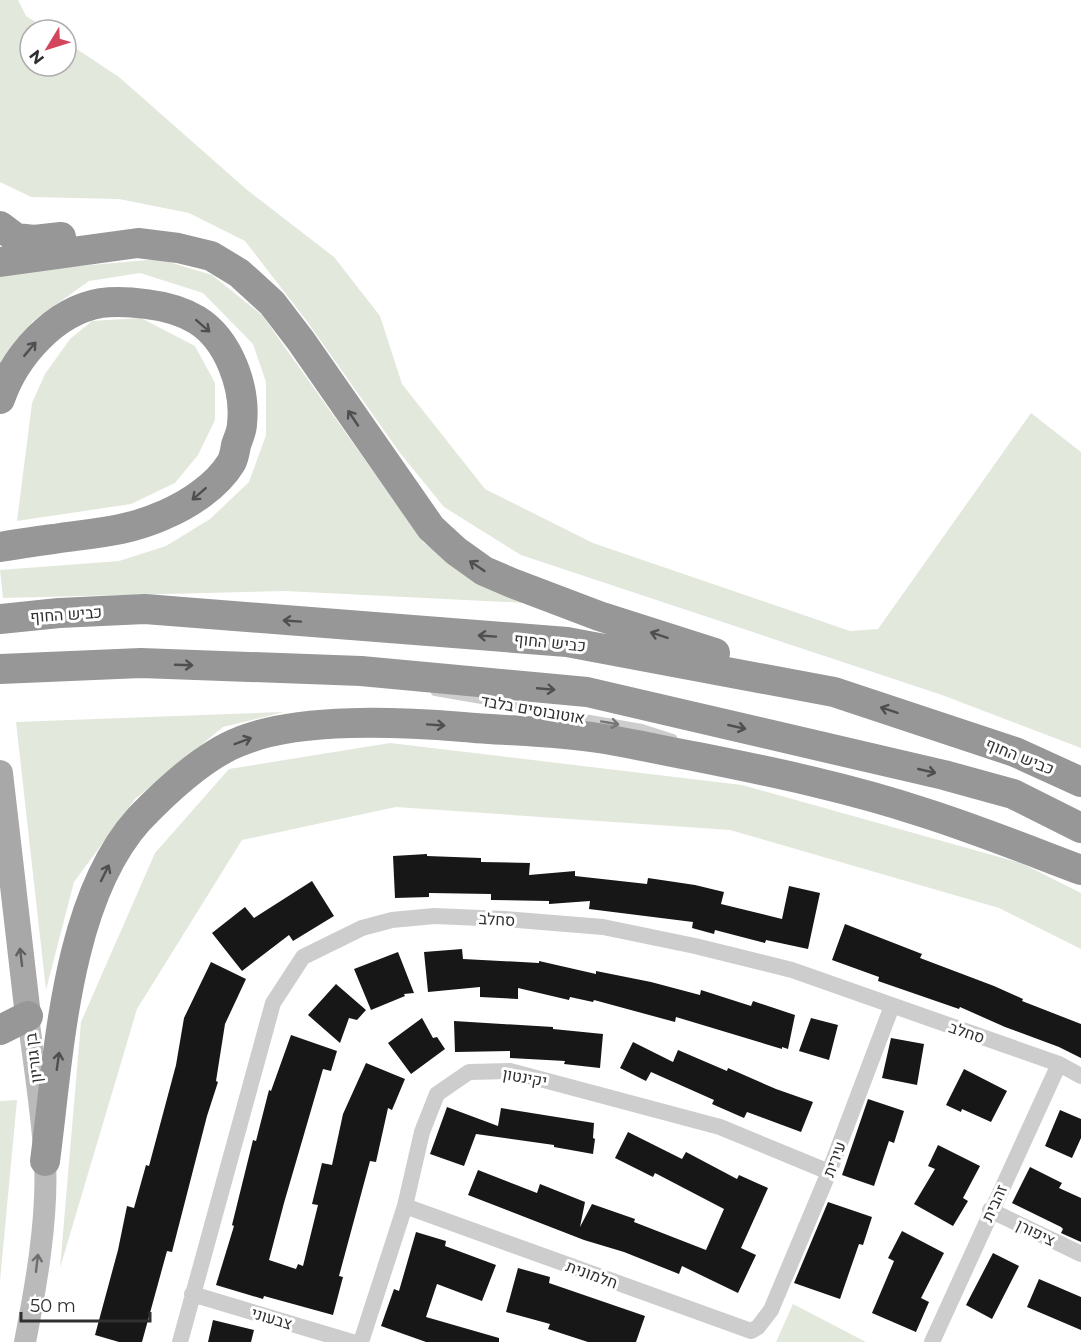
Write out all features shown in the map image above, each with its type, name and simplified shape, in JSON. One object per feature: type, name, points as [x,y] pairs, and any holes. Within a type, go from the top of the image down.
[{"type":"highway","points":[[0,226],[16,238],[34,240],[114,232],[186,237],[225,253],[258,279],[431,528],[456,551],[484,571],[512,584],[599,616],[834,692]]},
{"type":"highway","points":[[0,262],[138,243],[178,248],[211,256],[239,273],[272,303],[301,341]]},
{"type":"highway","points":[[0,399],[12,370],[50,327],[72,312],[99,303],[125,302],[165,306],[198,321],[216,338],[234,363],[239,383],[243,423],[231,462],[190,502],[165,515],[144,524],[112,532],[0,547]]},
{"type":"highway","name":"כביש החוף","points":[[0,619],[59,613],[145,609],[567,642],[834,692],[1015,752],[1081,782]]},
{"type":"highway","points":[[0,685],[141,663]]},
{"type":"highway","points":[[0,669],[141,663],[361,671],[587,692],[944,775],[1013,795],[1081,828]]},
{"type":"highway","points":[[45,1161],[69,981],[81,933],[102,879],[116,851],[138,820],[216,753],[232,745],[280,730],[344,724],[421,724],[596,737],[798,777],[920,811],[1081,870]]},
{"type":"highway","points":[[0,1030],[28,1016]]},
{"type":"main road","name":"בן גוריון","points":[[0,773],[45,1161],[44,1207],[25,1342]]},
{"type":"street","name":"סחלב","points":[[180,1342],[273,1003],[303,957],[362,928],[392,920],[434,916],[603,927],[695,946],[792,970],[1059,1064],[1081,1076]]},
{"type":"street","name":"עירית","points":[[771,1310],[829,1172],[892,1006]]},
{"type":"street","name":"זהבית","points":[[932,1342],[990,1210],[1059,1064]]},
{"type":"street","name":"יקינטון","points":[[362,1342],[405,1206],[422,1132],[437,1094],[469,1072],[510,1071],[720,1127],[829,1172]]},
{"type":"street","name":"חלמונית","points":[[405,1206],[751,1331],[758,1327],[771,1310]]},
{"type":"street","name":"ציפורן","points":[[990,1210],[1081,1254]]},
{"type":"street","name":"צבעוני","points":[[192,1294],[352,1342]]},
{"type":"lane","points":[[262,668],[344,680]]},
{"type":"lane","name":"אוטובוסים בלבד","points":[[426,691],[642,728],[687,742]]},
{"type":"lane","points":[[709,749],[798,777]]},
{"type":"shaded area","points":[[0,0],[18,0],[29,18],[18,18],[18,78],[78,78],[78,50],[119,77],[246,189],[334,257],[380,316],[402,384],[485,489],[593,543],[850,631],[878,629],[1031,413],[1081,452],[1081,748],[942,695],[521,555],[444,507],[400,453],[306,320],[245,241],[189,213],[119,199],[31,197],[0,182]]},
{"type":"shaded area","points":[[159,259],[212,275],[262,315],[424,543],[474,578],[526,603],[285,591],[3,598],[0,570],[119,561],[166,546],[210,519],[249,482],[266,435],[266,382],[253,344],[203,293],[140,273],[89,281],[33,321],[0,368],[0,273]]},
{"type":"shaded area","points":[[141,318],[195,346],[215,383],[215,420],[198,455],[175,483],[131,504],[17,521],[32,403],[45,374],[70,339],[92,321]]},
{"type":"shaded area","points":[[284,712],[223,727],[135,799],[74,882],[46,990],[16,722]]},
{"type":"shaded area","points":[[390,743],[742,785],[1021,863],[1081,893],[1081,949],[999,908],[730,830],[396,807],[242,840],[137,1009],[60,1268],[81,1022],[155,853],[229,769]]},
{"type":"shaded area","points":[[17,1100],[0,1281],[0,1101]]},
{"type":"shaded area","points":[[793,1304],[866,1342],[776,1342]]},
{"type":"building","points":[[427,854],[427,856],[481,858],[481,862],[530,863],[529,875],[575,871],[575,876],[647,884],[648,878],[695,885],[724,892],[721,904],[782,919],[789,886],[820,893],[808,949],[766,940],[765,943],[715,930],[714,934],[692,928],[693,922],[589,909],[590,901],[549,904],[549,901],[491,900],[491,894],[429,893],[429,897],[395,898],[393,856]]},
{"type":"building","points":[[312,881],[334,916],[293,941],[289,935],[242,971],[212,933],[245,907],[254,918]]},
{"type":"building","points":[[845,924],[922,954],[920,958],[994,986],[1023,999],[1022,1001],[1081,1024],[1081,1058],[960,1007],[959,1009],[878,981],[879,977],[832,960]]},
{"type":"building","points":[[462,949],[463,959],[539,963],[539,961],[596,974],[596,971],[651,982],[700,995],[701,990],[751,1006],[753,1001],[795,1015],[788,1049],[676,1017],[675,1022],[594,1000],[593,1002],[570,997],[569,1000],[518,988],[518,999],[480,997],[480,987],[428,992],[424,952]]},
{"type":"building","points":[[398,952],[414,993],[404,994],[405,996],[371,1010],[354,969]]},
{"type":"building","points":[[211,962],[246,979],[225,1024],[216,1081],[218,1082],[172,1252],[167,1251],[142,1342],[119,1342],[95,1335],[118,1250],[127,1206],[134,1208],[146,1165],[149,1166],[176,1065],[184,1018]]},
{"type":"building","points":[[336,984],[366,1010],[357,1020],[349,1018],[340,1043],[308,1015]]},
{"type":"building","points":[[422,1018],[433,1038],[437,1037],[445,1049],[411,1074],[388,1043]]},
{"type":"building","points":[[811,1018],[838,1025],[829,1060],[799,1051]]},
{"type":"building","points":[[454,1021],[553,1027],[553,1029],[603,1034],[600,1068],[564,1064],[565,1061],[510,1058],[510,1051],[455,1052]]},
{"type":"building","points":[[291,1035],[337,1051],[331,1071],[323,1069],[269,1260],[296,1269],[298,1264],[303,1266],[318,1205],[312,1204],[322,1163],[332,1165],[343,1114],[366,1063],[405,1079],[392,1110],[388,1108],[376,1162],[370,1161],[339,1276],[343,1277],[333,1315],[264,1296],[263,1299],[216,1285],[234,1226],[232,1225],[253,1140],[256,1141],[269,1090],[271,1091]]},
{"type":"building","points":[[891,1038],[924,1044],[917,1085],[882,1078]]},
{"type":"building","points":[[633,1042],[673,1062],[678,1050],[727,1071],[728,1068],[813,1102],[801,1132],[747,1112],[744,1118],[712,1104],[714,1100],[651,1072],[646,1081],[620,1068]]},
{"type":"building","points":[[964,1069],[1007,1091],[991,1122],[962,1109],[961,1112],[946,1105]]},
{"type":"building","points":[[868,1099],[904,1111],[894,1143],[889,1141],[874,1186],[842,1175]]},
{"type":"building","points":[[447,1107],[498,1126],[501,1108],[594,1123],[593,1154],[554,1147],[554,1145],[476,1134],[464,1166],[430,1154]]},
{"type":"building","points":[[1060,1110],[1081,1119],[1081,1138],[1072,1158],[1045,1146]]},
{"type":"building","points":[[628,1132],[682,1159],[686,1152],[737,1179],[739,1175],[768,1188],[741,1248],[756,1255],[738,1293],[682,1266],[679,1274],[468,1195],[478,1170],[537,1193],[540,1184],[585,1202],[580,1227],[592,1204],[635,1219],[634,1222],[706,1250],[724,1209],[655,1173],[653,1177],[615,1158]]},
{"type":"building","points":[[938,1145],[980,1166],[963,1198],[968,1201],[953,1226],[914,1204],[935,1169],[928,1166]]},
{"type":"building","points":[[1030,1167],[1062,1183],[1059,1188],[1081,1198],[1081,1242],[1061,1233],[1063,1229],[1061,1227],[1012,1203]]},
{"type":"building","points":[[828,1202],[872,1217],[863,1245],[859,1244],[840,1299],[794,1283]]},
{"type":"building","points":[[902,1231],[944,1253],[921,1298],[929,1302],[916,1332],[872,1313],[894,1261],[888,1258]]},
{"type":"building","points":[[416,1232],[446,1241],[445,1246],[496,1265],[482,1301],[437,1284],[426,1317],[499,1338],[499,1342],[426,1342],[381,1326],[394,1289],[399,1291]]},
{"type":"building","points":[[993,1253],[1019,1266],[992,1319],[966,1305]]},
{"type":"building","points":[[518,1268],[550,1277],[549,1283],[645,1316],[636,1342],[588,1342],[548,1329],[550,1324],[506,1312]]},
{"type":"building","points":[[1039,1279],[1081,1297],[1081,1330],[1027,1307]]},
{"type":"building","points":[[213,1320],[254,1330],[251,1342],[208,1342]]}]
